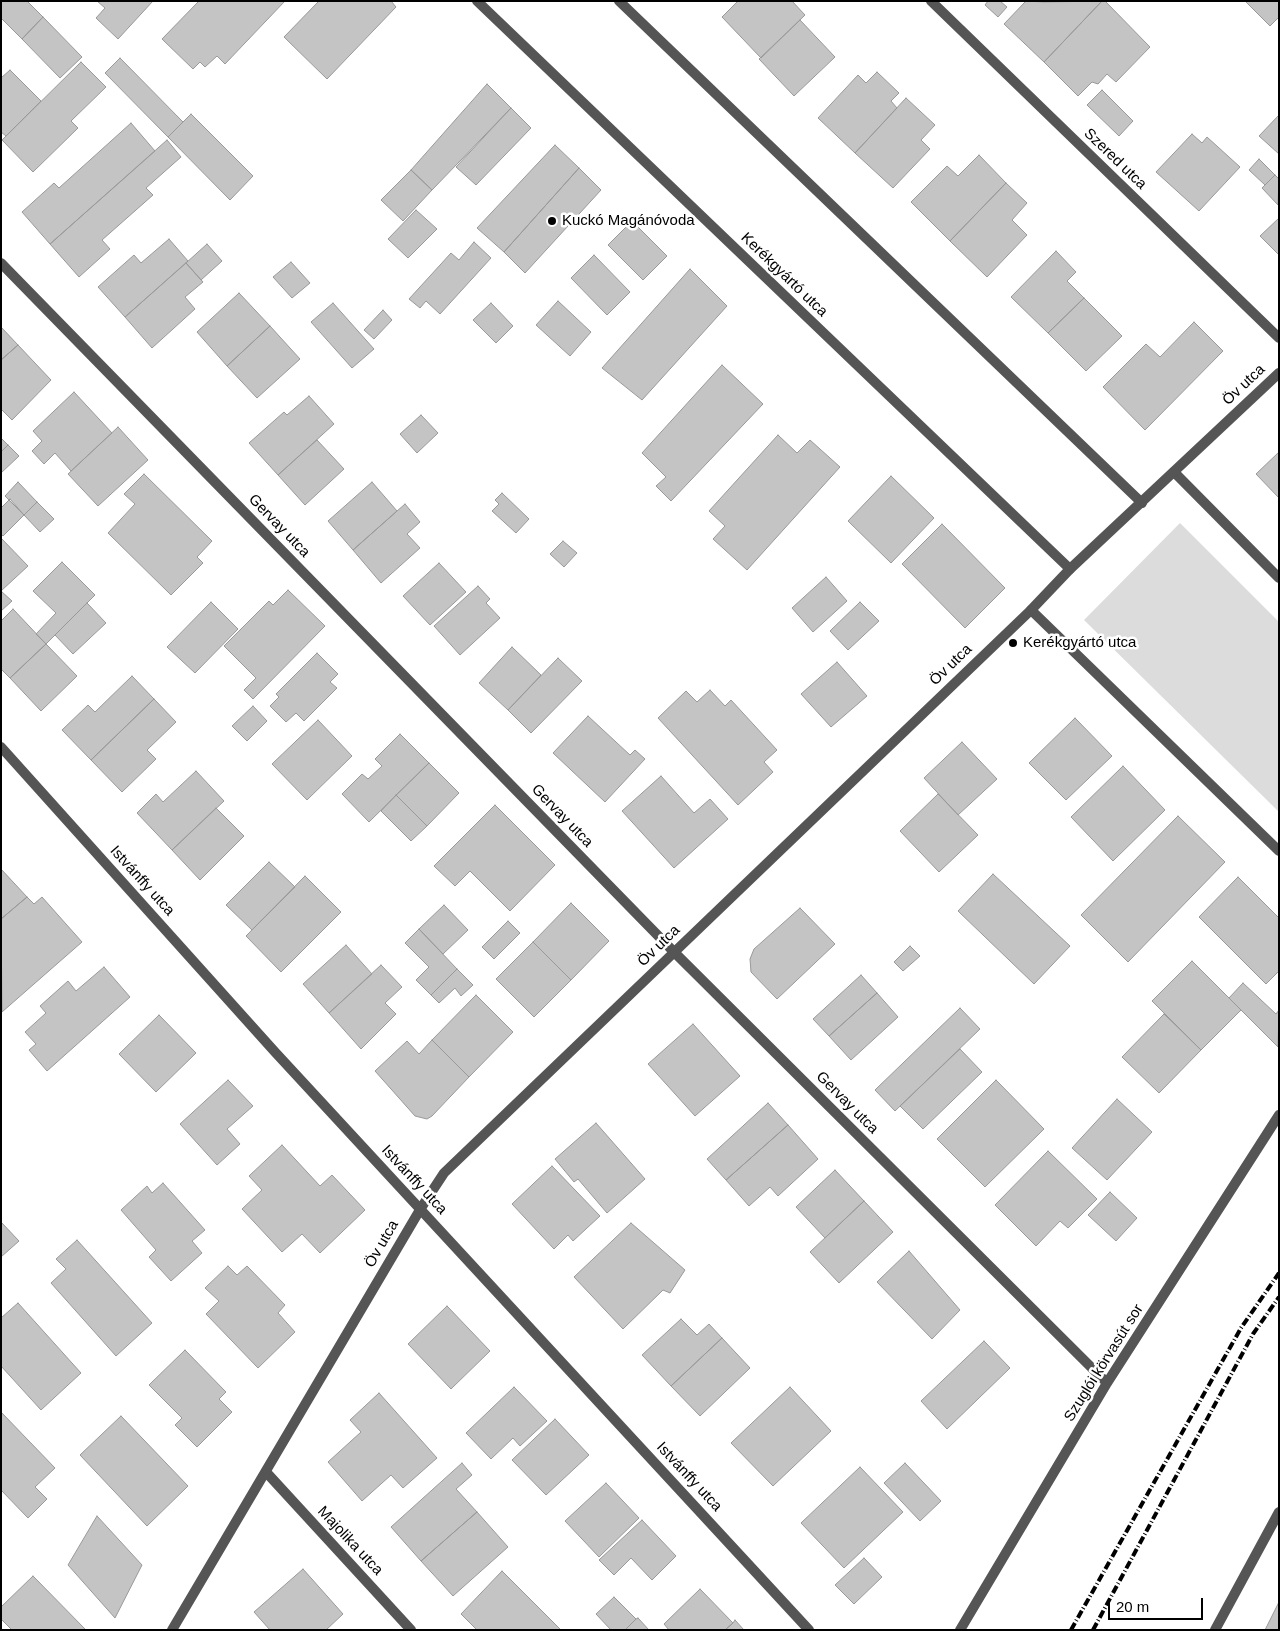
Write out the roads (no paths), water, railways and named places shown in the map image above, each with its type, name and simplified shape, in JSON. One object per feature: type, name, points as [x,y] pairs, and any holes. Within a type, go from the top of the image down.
[{"type":"street","name":"Kerékgyártó utca","points":[[477,1],[1070,569]]},
{"type":"street","points":[[619,1],[1142,503]]},
{"type":"street","name":"Szered utca","points":[[931,1],[1279,338]]},
{"type":"street","name":"Gervay utca","points":[[1,263],[674,952],[1108,1383]]},
{"type":"street","name":"Öv utca","points":[[172,1630],[421,1208],[444,1174],[1031,610],[1070,569],[1279,373]]},
{"type":"street","points":[[1174,472],[1279,578]]},
{"type":"street","points":[[1031,610],[1279,851]]},
{"type":"street","name":"Istvánffy utca","points":[[1,747],[269,1045],[809,1630]]},
{"type":"street","name":"Szuglói körvasút sor","points":[[960,1630],[1108,1383],[1279,1115]]},
{"type":"street","name":"Majolika utca","points":[[266,1472],[411,1630]]},
{"type":"street","points":[[1215,1630],[1279,1512]]},
{"type":"railway","points":[[1071,1630],[1241,1328],[1279,1273]]},
{"type":"railway","points":[[1093,1630],[1253,1334],[1279,1297]]},
{"type":"place","name":"Kuckó Magánóvoda","points":[[552,221]]},
{"type":"place","name":"Kerékgyártó utca","points":[[1013,643]]}]
